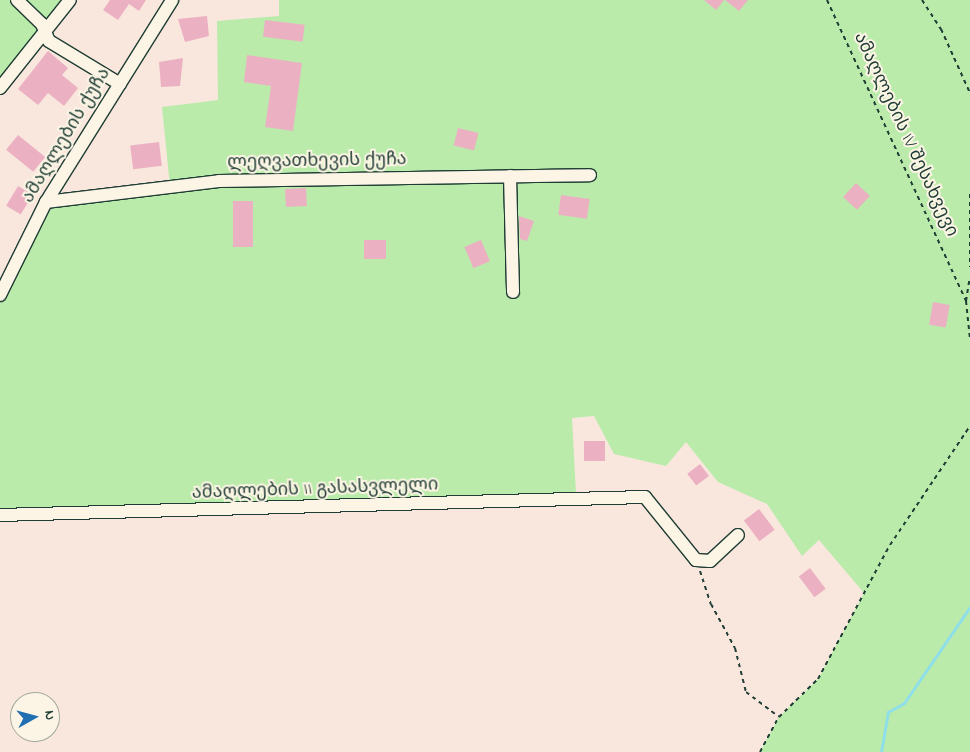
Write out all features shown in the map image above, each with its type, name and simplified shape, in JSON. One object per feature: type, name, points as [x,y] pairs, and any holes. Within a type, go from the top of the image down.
[{"type":"street","points":[[17,0],[45,31],[49,41],[120,84]]},
{"type":"street","points":[[0,88],[70,0]]},
{"type":"street","name":"ამაღლების ქუჩა","points":[[0,295],[46,202],[172,0]]},
{"type":"street","name":"ლეღვათხევის ქუჩა","points":[[46,202],[219,181],[590,175]]},
{"type":"street","points":[[510,176],[513,292]]},
{"type":"street","name":"ამაღლების II გასასვლელი","points":[[0,516],[631,499],[653,502],[696,560]]},
{"type":"street","points":[[696,560],[710,561],[738,535]]},
{"type":"path","name":"ამაღლების IV შესახვევი","points":[[827,0],[966,301],[970,339]]},
{"type":"path","points":[[922,0],[941,29],[970,93]]},
{"type":"path","points":[[970,194],[970,267]]},
{"type":"path","points":[[966,301],[970,277]]},
{"type":"path","points":[[760,752],[779,717],[818,679],[890,545],[970,426]]},
{"type":"path","points":[[696,560],[711,604],[735,648],[746,692],[779,717]]},
{"type":"green space","points":[[0,0],[70,0],[0,88]]},
{"type":"green space","points":[[279,0],[970,0],[970,752],[760,752],[779,717],[818,679],[864,593],[819,540],[802,556],[767,504],[718,482],[686,442],[666,466],[614,454],[594,416],[572,418],[576,494],[0,510],[0,295],[46,202],[170,187],[162,107],[218,100],[217,21],[279,16]]},
{"type":"building","points":[[110,0],[146,0],[139,11],[129,4],[118,20],[103,10]]},
{"type":"building","points":[[704,0],[724,0],[716,10]]},
{"type":"building","points":[[725,0],[748,0],[739,11]]},
{"type":"building","points":[[207,16],[209,36],[185,42],[178,19]]},
{"type":"building","points":[[265,20],[305,25],[303,42],[263,37]]},
{"type":"building","points":[[48,51],[68,68],[62,75],[78,88],[64,106],[48,93],[38,105],[18,89]]},
{"type":"building","points":[[247,55],[302,63],[293,131],[265,127],[271,86],[244,82]]},
{"type":"building","points":[[183,58],[180,86],[161,87],[159,62]]},
{"type":"building","points":[[458,128],[478,133],[474,151],[454,145]]},
{"type":"building","points":[[18,135],[45,157],[33,172],[6,150]]},
{"type":"building","points":[[159,142],[162,166],[133,169],[130,146]]},
{"type":"building","points":[[856,183],[870,196],[857,210],[843,197]]},
{"type":"building","points":[[18,186],[33,195],[21,214],[6,206]]},
{"type":"building","points":[[306,188],[307,206],[286,207],[285,189]]},
{"type":"building","points":[[561,195],[590,199],[587,219],[558,215]]},
{"type":"building","points":[[233,201],[253,201],[253,247],[233,247]]},
{"type":"building","points":[[519,216],[534,221],[527,241],[520,239]]},
{"type":"building","points":[[364,240],[386,240],[386,259],[364,259]]},
{"type":"building","points":[[481,240],[490,261],[473,268],[464,247]]},
{"type":"building","points":[[933,302],[950,305],[946,328],[929,325]]},
{"type":"building","points":[[584,441],[605,441],[605,461],[584,461]]},
{"type":"building","points":[[700,464],[709,476],[696,486],[687,474]]},
{"type":"building","points":[[759,509],[775,530],[759,541],[744,520]]},
{"type":"building","points":[[810,568],[826,589],[814,597],[799,576]]},
{"type":"waterway","points":[[881,752],[888,712],[904,703],[970,607]]}]
